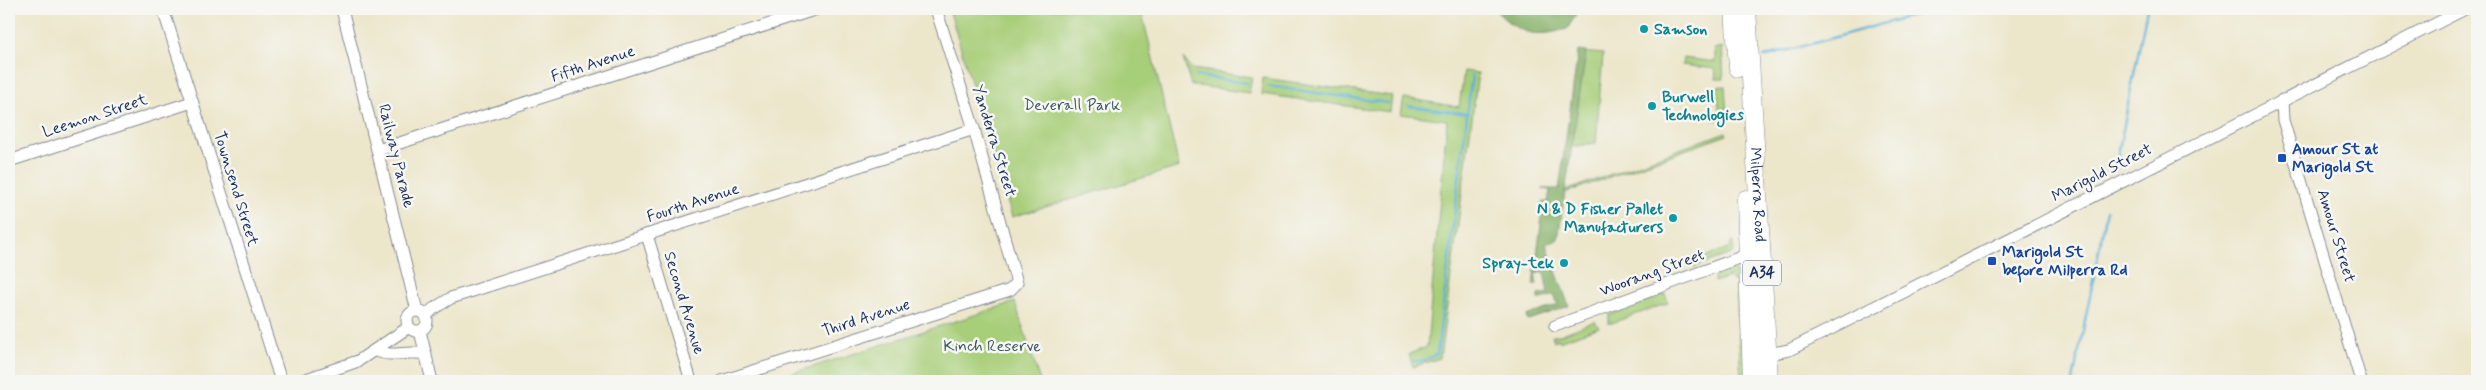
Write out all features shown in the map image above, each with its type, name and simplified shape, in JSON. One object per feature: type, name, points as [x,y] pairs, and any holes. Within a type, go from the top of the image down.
[{"type":"highway","name":"Milperra Road","points":[[1734,9],[1754,252]]},
{"type":"highway","name":"Milperra Road","points":[[1747,9],[1759,356],[1752,381]]},
{"type":"highway","name":"Milperra Road","points":[[1759,356],[1769,381]]},
{"type":"street","name":"Townsend Street","points":[[163,9],[281,380]]},
{"type":"street","name":"Railway Parade","points":[[342,9],[422,313]]},
{"type":"street","name":"Fifth Avenue","points":[[378,150],[817,9]]},
{"type":"street","name":"Yanderra Street","points":[[936,9],[974,129],[1018,283]]},
{"type":"street","name":"Marigold Street","points":[[1759,356],[1788,350],[2465,9]]},
{"type":"street","name":"Amour Street","points":[[2282,100],[2283,120],[2361,381]]},
{"type":"street","name":"Leemon Street","points":[[9,161],[192,102]]},
{"type":"street","name":"Fourth Avenue","points":[[422,313],[433,309],[451,298],[974,129]]},
{"type":"street","name":"Second Avenue","points":[[646,235],[691,381]]},
{"type":"street","name":"Woorang Street","points":[[1555,326],[1754,252]]},
{"type":"street","name":"Third Avenue","points":[[722,381],[1010,290],[1018,283]]},
{"type":"street","points":[[411,313],[422,313],[427,325],[420,331],[414,331],[409,327],[407,318],[411,313]]},
{"type":"street","points":[[301,381],[352,364],[376,352],[409,327]]},
{"type":"street","points":[[420,331],[432,381]]},
{"type":"street","points":[[376,352],[390,356],[410,351],[426,354]]},
{"type":"green space","name":"Deverall Park","points":[[949,9],[1141,9],[1179,167],[1012,217]]},
{"type":"green space","points":[[1494,9],[1580,9],[1567,29],[1536,33],[1520,29],[1503,18]]},
{"type":"green space","points":[[1722,47],[1724,79],[1716,79],[1715,69],[1682,65],[1683,58],[1715,62],[1715,49]]},
{"type":"green space","points":[[1578,51],[1586,52],[1558,239],[1546,244],[1569,306],[1528,320],[1526,316],[1558,305],[1554,295],[1539,300],[1539,295],[1548,293],[1544,272],[1535,274],[1537,284],[1533,285],[1543,209],[1541,209],[1542,202],[1548,202],[1550,190],[1542,189],[1559,189]]},
{"type":"green space","points":[[1583,52],[1603,54],[1596,143],[1571,147]]},
{"type":"green space","points":[[1183,58],[1192,69],[1252,77],[1249,93],[1191,85]]},
{"type":"green space","points":[[1464,71],[1478,73],[1440,358],[1413,367],[1409,354],[1427,347],[1447,120],[1401,114],[1404,98],[1459,107]]},
{"type":"green space","points":[[1263,78],[1392,96],[1390,112],[1261,94]]},
{"type":"green space","points":[[1725,86],[1727,120],[1713,120],[1713,118],[1720,117],[1717,89],[1711,89],[1711,87]]},
{"type":"green space","points":[[1726,132],[1727,135],[1565,193],[1565,191]]},
{"type":"green space","points":[[1733,241],[1734,252],[1731,254],[1694,267],[1691,262],[1728,248]]},
{"type":"green space","points":[[1731,270],[1736,271],[1740,277],[1747,381],[1741,381],[1736,283],[1729,277],[1715,282],[1714,276]]},
{"type":"green space","points":[[1665,294],[1668,303],[1609,324],[1609,315]]},
{"type":"green space","name":"Kinch Reserve","points":[[1015,302],[1040,381],[768,381]]},
{"type":"green space","points":[[1595,321],[1599,327],[1554,341],[1552,335],[1560,335]]},
{"type":"waterway","points":[[1764,57],[1936,9]]},
{"type":"waterway","points":[[2115,170],[2147,9]]},
{"type":"waterway","points":[[1414,361],[1423,361],[1437,354],[1472,75]]},
{"type":"waterway","points":[[1197,76],[1247,83]]},
{"type":"waterway","points":[[1268,86],[1388,103]]},
{"type":"waterway","points":[[1408,106],[1468,114]]},
{"type":"waterway","points":[[2073,381],[2107,210]]},
{"type":"place","name":"Samson","points":[[1644,29]]},
{"type":"place","name":"Burwell Technologies","points":[[1652,106]]},
{"type":"place","name":"Amour St at Marigold St","points":[[2282,158]]},
{"type":"place","name":"N & D Fisher Pallet Manufacturers","points":[[1673,218]]},
{"type":"place","name":"Marigold St before Milperra Rd","points":[[1992,261]]},
{"type":"place","name":"Spray-tek","points":[[1564,263]]}]
